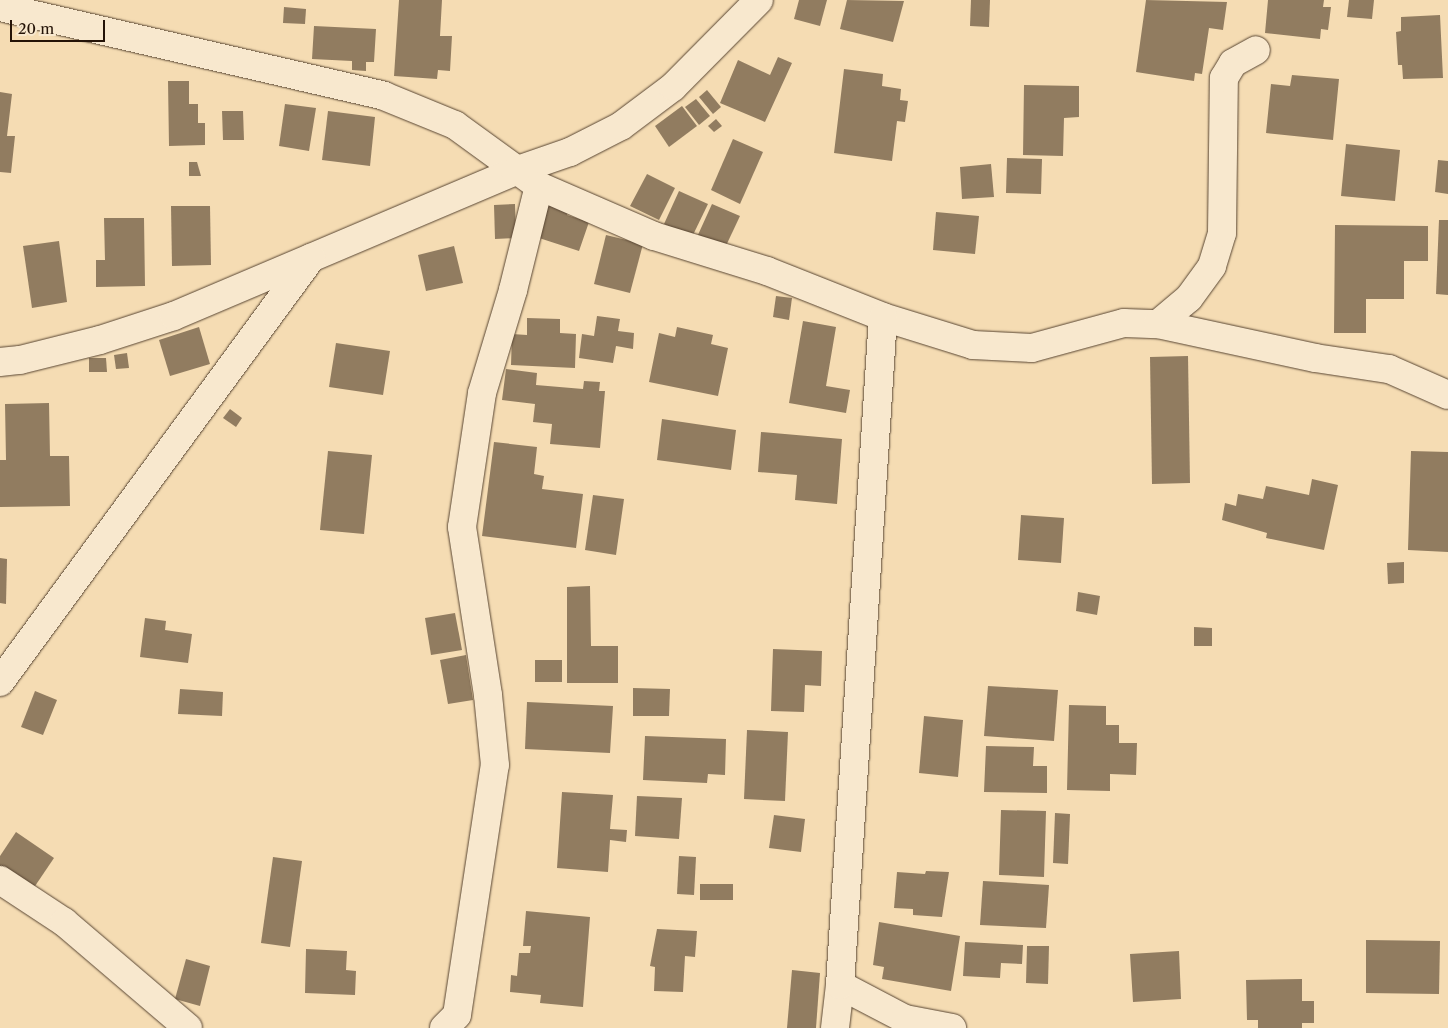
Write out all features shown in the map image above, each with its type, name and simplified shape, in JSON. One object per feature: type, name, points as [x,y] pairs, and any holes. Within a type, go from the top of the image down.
[{"type":"street","points":[[0,362],[20,360],[100,340],[174,316],[515,171],[570,152],[621,126],[673,87],[759,0]]},
{"type":"street","points":[[3,5],[384,96],[455,125],[515,171],[539,186],[654,236],[767,271],[884,317],[973,345],[1032,348],[1124,323],[1158,324],[1315,358],[1389,369],[1448,395]]},
{"type":"street","points":[[1158,324],[1189,298],[1212,266],[1222,232],[1224,78],[1232,63],[1256,50]]},
{"type":"street","points":[[444,1028],[457,1016],[495,765],[488,695],[462,527],[482,393],[513,290],[539,186]]},
{"type":"street","points":[[0,682],[311,258]]},
{"type":"street","points":[[835,1028],[840,985],[884,317]]},
{"type":"street","points":[[0,880],[64,922],[188,1028]]},
{"type":"street","points":[[840,985],[905,1019],[952,1028]]},
{"type":"building","points":[[399,0],[442,0],[440,36],[452,36],[450,71],[438,70],[437,79],[394,76]]},
{"type":"building","points":[[799,0],[827,0],[820,26],[794,19]]},
{"type":"building","points":[[847,0],[904,1],[893,42],[840,29]]},
{"type":"building","points":[[971,0],[990,0],[989,27],[970,26]]},
{"type":"building","points":[[1146,0],[1227,2],[1223,30],[1209,28],[1202,74],[1195,73],[1194,81],[1136,72]]},
{"type":"building","points":[[1268,0],[1324,0],[1323,7],[1331,7],[1328,30],[1321,29],[1320,39],[1265,33]]},
{"type":"building","points":[[1349,0],[1374,0],[1372,19],[1347,17]]},
{"type":"building","points":[[284,7],[306,9],[305,24],[283,23]]},
{"type":"building","points":[[1440,15],[1443,78],[1403,79],[1402,65],[1398,65],[1396,32],[1401,31],[1401,17]]},
{"type":"building","points":[[314,26],[376,29],[374,62],[366,62],[366,71],[352,70],[352,61],[312,59]]},
{"type":"building","points":[[778,57],[792,63],[765,122],[720,103],[738,60],[770,75]]},
{"type":"building","points":[[844,69],[883,74],[882,86],[901,89],[900,100],[908,101],[905,122],[897,121],[892,161],[834,153]]},
{"type":"building","points":[[1292,75],[1339,79],[1333,140],[1266,133],[1271,84],[1290,86]]},
{"type":"building","points":[[168,81],[189,81],[189,104],[198,104],[198,123],[205,123],[205,145],[169,146]]},
{"type":"building","points":[[1024,85],[1079,86],[1079,117],[1064,118],[1063,156],[1023,155]]},
{"type":"building","points":[[707,90],[721,107],[713,114],[699,97]]},
{"type":"building","points":[[0,92],[12,94],[7,136],[15,136],[11,173],[0,172]]},
{"type":"building","points":[[696,99],[710,116],[699,125],[685,107]]},
{"type":"building","points":[[285,104],[316,108],[309,151],[279,146]]},
{"type":"building","points":[[682,106],[697,126],[669,147],[655,126]]},
{"type":"building","points":[[222,111],[243,111],[244,140],[223,140]]},
{"type":"building","points":[[328,111],[375,117],[370,166],[322,160]]},
{"type":"building","points":[[716,119],[722,126],[714,132],[708,126]]},
{"type":"building","points":[[733,139],[763,152],[740,204],[711,190]]},
{"type":"building","points":[[1346,144],[1400,150],[1395,201],[1341,196]]},
{"type":"building","points":[[1007,158],[1042,159],[1041,194],[1006,193]]},
{"type":"building","points":[[1438,160],[1448,161],[1448,194],[1435,192]]},
{"type":"building","points":[[189,162],[197,162],[201,176],[189,176]]},
{"type":"building","points":[[991,164],[994,197],[962,199],[960,167]]},
{"type":"building","points":[[647,174],[675,188],[659,220],[630,206]]},
{"type":"building","points":[[679,191],[708,204],[692,237],[664,224]]},
{"type":"building","points":[[545,200],[569,208],[567,215],[589,222],[579,251],[533,236]]},
{"type":"building","points":[[515,204],[516,238],[495,239],[494,205]]},
{"type":"building","points":[[712,204],[740,216],[724,250],[697,237]]},
{"type":"building","points":[[171,206],[210,206],[211,265],[172,266]]},
{"type":"building","points":[[936,212],[979,216],[975,254],[933,250]]},
{"type":"building","points":[[104,218],[144,218],[145,286],[96,287],[96,260],[105,260]]},
{"type":"building","points":[[1439,220],[1448,220],[1448,295],[1436,294]]},
{"type":"building","points":[[1335,225],[1428,226],[1428,261],[1404,261],[1404,299],[1366,299],[1366,333],[1334,333]]},
{"type":"building","points":[[606,235],[643,244],[630,293],[594,284]]},
{"type":"building","points":[[59,241],[67,302],[32,308],[23,246]]},
{"type":"building","points":[[454,246],[463,283],[426,291],[418,255]]},
{"type":"building","points":[[776,296],[792,298],[789,320],[773,317]]},
{"type":"building","points":[[597,316],[620,319],[618,331],[634,333],[633,349],[616,346],[613,363],[579,358],[582,334],[594,336]]},
{"type":"building","points":[[527,318],[560,319],[560,333],[576,334],[575,368],[511,365],[512,334],[527,335]]},
{"type":"building","points":[[803,321],[836,327],[826,386],[850,390],[846,413],[789,403]]},
{"type":"building","points":[[199,327],[210,364],[170,376],[159,340]]},
{"type":"building","points":[[677,327],[713,335],[711,344],[728,348],[718,396],[649,382],[659,333],[675,337]]},
{"type":"building","points":[[336,343],[390,351],[383,395],[329,387]]},
{"type":"building","points":[[127,353],[129,368],[116,369],[114,355]]},
{"type":"building","points":[[1188,356],[1190,483],[1152,484],[1150,357]]},
{"type":"building","points":[[89,358],[106,358],[107,372],[89,372]]},
{"type":"building","points":[[506,369],[537,373],[536,385],[583,389],[584,381],[600,382],[599,391],[605,391],[600,448],[550,444],[552,424],[533,422],[535,404],[502,400]]},
{"type":"building","points":[[49,403],[50,456],[69,456],[70,506],[0,507],[0,460],[6,460],[5,404]]},
{"type":"building","points":[[230,409],[242,418],[236,427],[223,418]]},
{"type":"building","points":[[662,419],[736,430],[731,470],[657,460]]},
{"type":"building","points":[[761,432],[842,439],[837,504],[795,500],[797,475],[758,472]]},
{"type":"building","points":[[494,442],[537,447],[534,474],[544,476],[542,489],[583,494],[576,548],[482,536]]},
{"type":"building","points":[[328,451],[372,455],[364,534],[320,530]]},
{"type":"building","points":[[1411,451],[1448,452],[1448,552],[1408,550]]},
{"type":"building","points":[[1312,479],[1338,485],[1324,550],[1266,538],[1267,533],[1222,520],[1225,503],[1236,506],[1238,494],[1263,499],[1266,486],[1309,495]]},
{"type":"building","points":[[593,495],[624,499],[616,555],[585,550]]},
{"type":"building","points":[[1021,515],[1064,518],[1061,563],[1018,560]]},
{"type":"building","points":[[0,558],[7,559],[6,604],[0,603]]},
{"type":"building","points":[[1404,562],[1404,583],[1388,584],[1387,563]]},
{"type":"building","points":[[590,586],[591,646],[618,646],[618,683],[567,683],[567,587]]},
{"type":"building","points":[[1078,592],[1100,596],[1097,615],[1076,611]]},
{"type":"building","points":[[455,613],[462,650],[431,655],[425,618]]},
{"type":"building","points":[[145,618],[166,621],[165,630],[192,634],[188,663],[140,657]]},
{"type":"building","points":[[1194,627],[1212,628],[1212,646],[1194,646]]},
{"type":"building","points":[[773,649],[822,651],[821,686],[805,685],[804,712],[771,711]]},
{"type":"building","points":[[466,655],[473,700],[448,704],[440,660]]},
{"type":"building","points":[[535,660],[562,660],[562,682],[535,682]]},
{"type":"building","points":[[988,686],[1058,690],[1054,741],[984,736]]},
{"type":"building","points":[[633,688],[670,689],[669,716],[633,716]]},
{"type":"building","points":[[180,689],[223,692],[222,716],[178,714]]},
{"type":"building","points":[[35,691],[57,700],[43,735],[21,727]]},
{"type":"building","points":[[527,702],[613,706],[610,753],[525,749]]},
{"type":"building","points":[[1069,705],[1106,706],[1106,725],[1119,725],[1119,743],[1137,743],[1136,775],[1110,774],[1110,791],[1067,790]]},
{"type":"building","points":[[924,716],[963,720],[958,777],[919,773]]},
{"type":"building","points":[[747,730],[788,732],[785,801],[744,799]]},
{"type":"building","points":[[645,736],[726,739],[725,775],[708,774],[707,783],[643,780]]},
{"type":"building","points":[[986,746],[1034,747],[1033,766],[1047,766],[1047,793],[984,792]]},
{"type":"building","points":[[562,792],[613,795],[610,829],[627,830],[626,842],[610,840],[608,872],[557,868]]},
{"type":"building","points":[[637,796],[682,798],[679,839],[635,836]]},
{"type":"building","points":[[1001,810],[1046,811],[1044,877],[999,875]]},
{"type":"building","points":[[1055,813],[1070,814],[1068,864],[1053,863]]},
{"type":"building","points":[[774,815],[805,819],[801,852],[769,848]]},
{"type":"building","points":[[16,832],[54,858],[31,892],[0,871],[0,856]]},
{"type":"building","points":[[679,856],[696,857],[694,895],[677,894]]},
{"type":"building","points":[[273,857],[302,861],[290,947],[261,943]]},
{"type":"building","points":[[926,871],[949,872],[942,917],[913,915],[913,909],[894,908],[897,872],[925,874]]},
{"type":"building","points":[[983,881],[1049,885],[1046,928],[980,925]]},
{"type":"building","points":[[700,884],[733,884],[733,900],[700,900]]},
{"type":"building","points":[[526,911],[590,917],[583,1007],[540,1003],[541,995],[510,992],[511,975],[517,976],[519,953],[530,953],[531,946],[523,946]]},
{"type":"building","points":[[879,922],[960,936],[951,991],[882,979],[884,967],[873,965]]},
{"type":"building","points":[[657,929],[697,931],[695,957],[685,956],[683,992],[654,991],[655,967],[650,966]]},
{"type":"building","points":[[1366,940],[1440,941],[1439,994],[1366,993]]},
{"type":"building","points":[[965,942],[1023,945],[1022,964],[1001,963],[1000,978],[963,976]]},
{"type":"building","points":[[1027,946],[1049,946],[1048,984],[1026,983]]},
{"type":"building","points":[[306,949],[347,951],[346,970],[356,971],[355,995],[305,993]]},
{"type":"building","points":[[1179,951],[1181,999],[1133,1002],[1130,954]]},
{"type":"building","points":[[186,959],[210,966],[200,1006],[175,999]]},
{"type":"building","points":[[792,970],[820,973],[816,1028],[787,1028]]},
{"type":"building","points":[[1302,979],[1302,1001],[1314,1001],[1314,1023],[1302,1023],[1302,1028],[1258,1028],[1258,1020],[1247,1020],[1246,980]]}]
